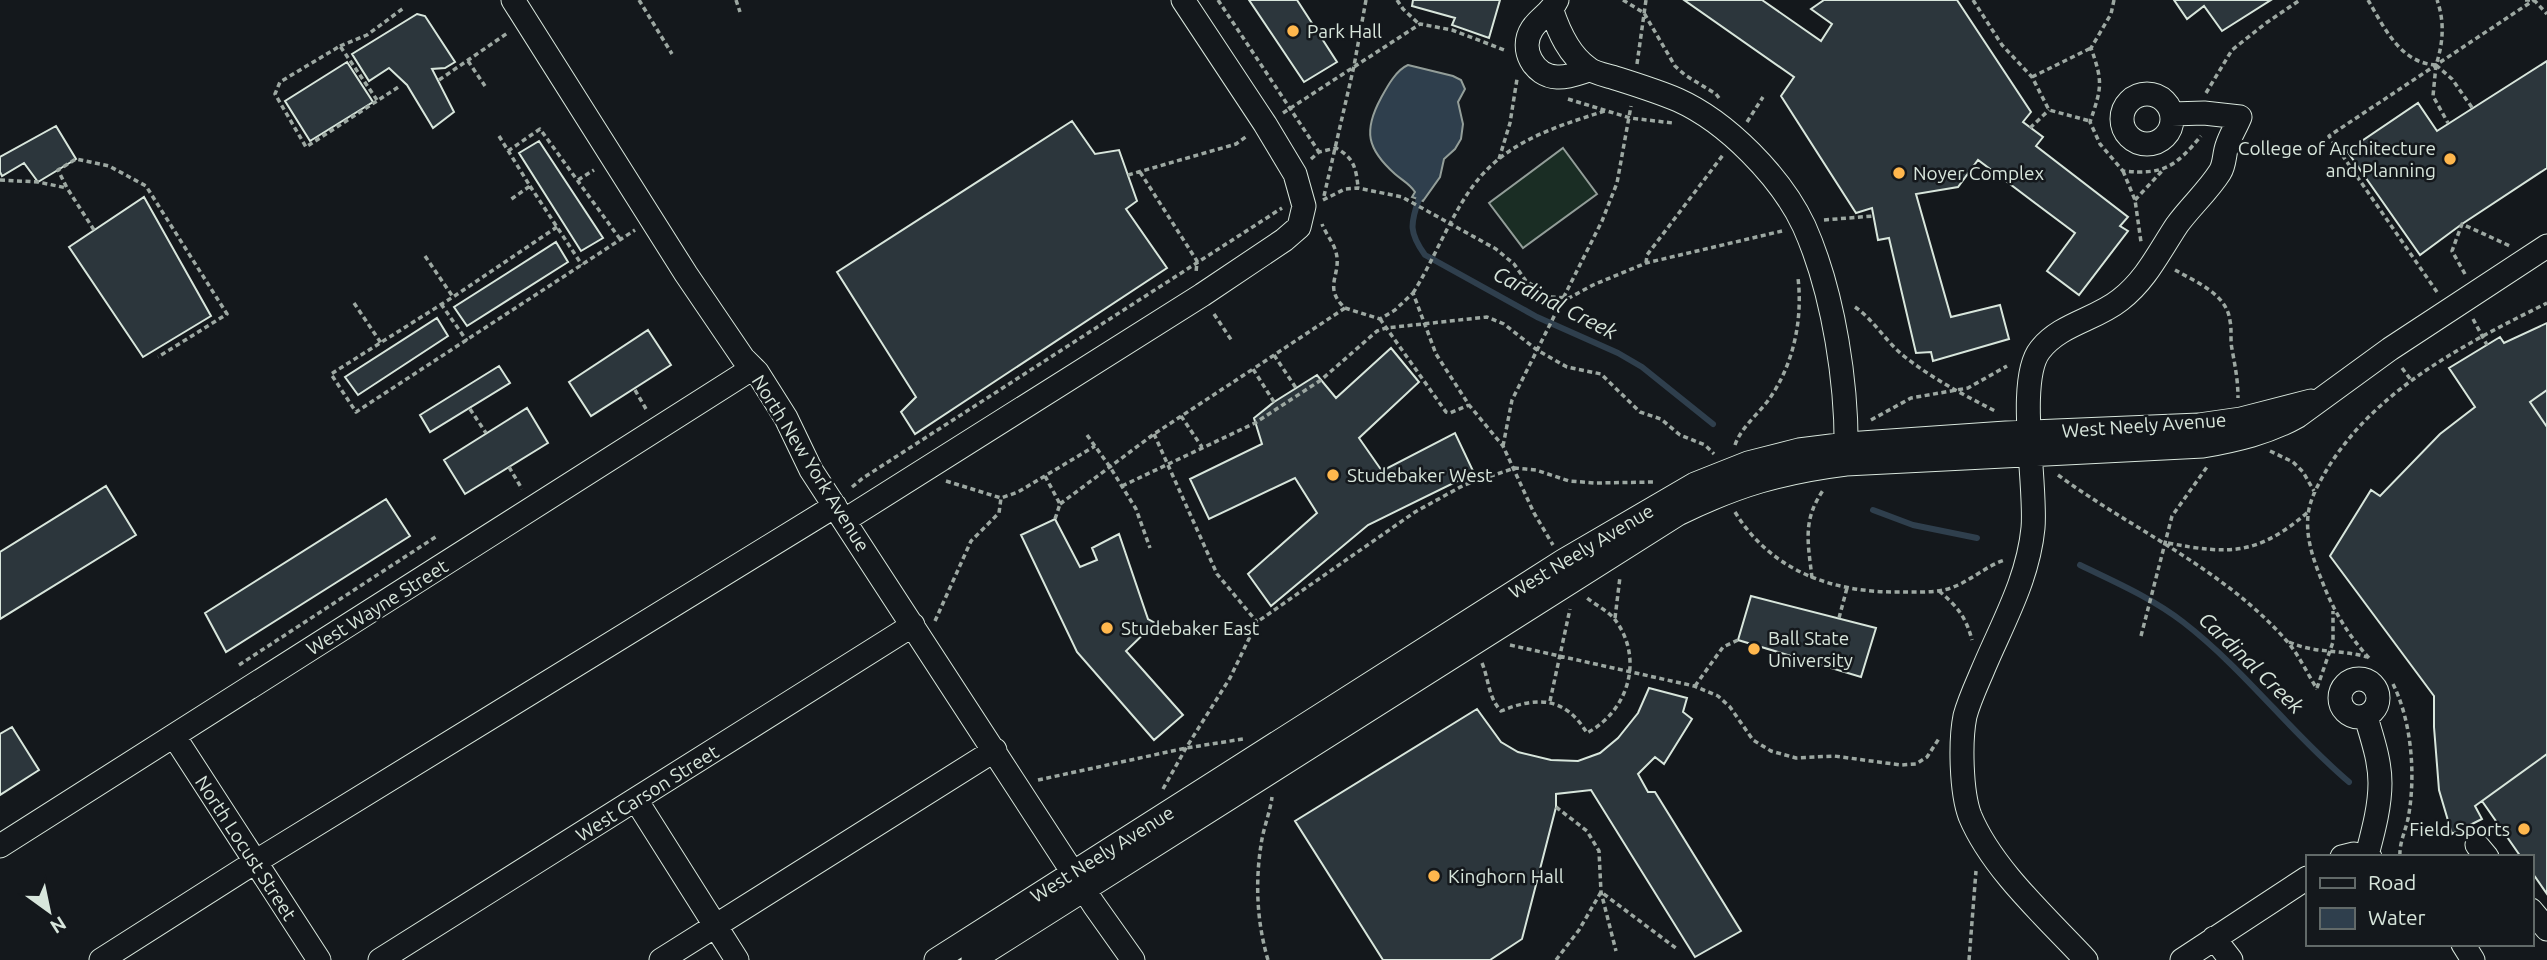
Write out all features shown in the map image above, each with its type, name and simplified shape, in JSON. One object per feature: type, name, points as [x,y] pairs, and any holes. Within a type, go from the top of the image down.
[{"type":"street","name":"North New York Avenue","points":[[513,0],[687,274],[786,418],[811,470],[840,513],[920,618],[995,750],[1133,960]]},
{"type":"street","points":[[101,960],[255,862],[1202,295],[1299,227],[1304,206],[1295,174],[1183,0]]},
{"type":"street","points":[[1589,70],[1558,77],[1545,75],[1536,68],[1528,54],[1527,41],[1532,28],[1554,5],[1570,50],[1589,70],[1679,100],[1712,120],[1760,164],[1786,196],[1803,225],[1836,333],[1847,454]]},
{"type":"street","points":[[2086,960],[2018,886],[1979,835],[1969,813],[1963,767],[1966,714],[2015,601],[2026,565],[2033,527],[2029,375],[2038,351],[2055,334],[2119,302],[2141,281],[2177,225],[2222,169],[2227,147],[2240,117],[2204,113],[2172,114]]},
{"type":"street","name":"West Neely Avenue","points":[[973,960],[1079,881],[1563,561],[1695,484],[1748,463],[1799,450],[1847,454],[2031,456],[2203,446],[2245,439],[2285,423],[2547,246]]},
{"type":"street","name":"West Wayne Street","points":[[0,846],[753,368]]},
{"type":"street","name":"West Neely Avenue","points":[[1847,454],[2030,432],[2199,425],[2241,419],[2318,400]]},
{"type":"street","name":"West Carson Street","points":[[380,960],[920,618]]},
{"type":"street","points":[[2365,716],[2375,748],[2380,782],[2369,855]]},
{"type":"street","name":"North Locust Street","points":[[174,736],[319,960]]},
{"type":"street","points":[[661,960],[995,750]]},
{"type":"street","points":[[636,800],[737,960]]},
{"type":"street","points":[[2182,960],[2306,879]]},
{"type":"street","name":"West Neely Avenue","points":[[936,960],[1079,881]]},
{"type":"street","points":[[2533,912],[2547,929]]},
{"type":"street","points":[[2214,938],[2231,960]]},
{"type":"path","points":[[639,0],[672,54]]},
{"type":"path","points":[[736,0],[740,12]]},
{"type":"path","points":[[1218,0],[1319,152]]},
{"type":"path","points":[[1321,201],[1327,192],[1366,0]]},
{"type":"path","points":[[1397,0],[1420,24],[1452,30],[1508,51]]},
{"type":"path","points":[[1403,9],[1406,0]]},
{"type":"path","points":[[1503,446],[1512,400],[1602,221],[1617,183],[1630,118],[1647,0]]},
{"type":"path","points":[[1973,0],[2002,46],[2032,77],[2049,110],[2090,121]]},
{"type":"path","points":[[2032,77],[2091,47],[2111,15],[2114,0]]},
{"type":"path","points":[[2205,94],[2232,50],[2300,0]]},
{"type":"path","points":[[2368,0],[2396,46],[2424,65],[2436,65],[2452,79],[2473,109]]},
{"type":"path","points":[[2437,0],[2443,30],[2433,96],[2448,123]]},
{"type":"path","points":[[2525,0],[2534,0],[2547,14]]},
{"type":"path","points":[[2439,295],[2329,136],[2534,0]]},
{"type":"path","points":[[400,86],[306,147],[275,94],[281,82],[340,46],[367,35],[405,7]]},
{"type":"path","points":[[1128,175],[1236,144],[1420,24]]},
{"type":"path","points":[[439,80],[510,31]]},
{"type":"path","points":[[340,46],[377,100]]},
{"type":"path","points":[[2091,47],[2101,78],[2100,93],[2090,121],[2100,144],[2123,171],[2144,173],[2164,170]]},
{"type":"path","points":[[468,61],[485,86]]},
{"type":"path","points":[[1499,159],[1510,123],[1517,70]]},
{"type":"path","points":[[1560,95],[1586,106],[1630,118],[1676,123]]},
{"type":"path","points":[[1746,124],[1763,97]]},
{"type":"path","points":[[2030,128],[2049,110]]},
{"type":"path","points":[[1380,319],[1395,310],[1413,293],[1451,223],[1480,177],[1499,159],[1514,147],[1539,135],[1605,111]]},
{"type":"path","points":[[508,151],[540,129],[620,239],[356,412],[331,374],[453,297],[556,227]]},
{"type":"path","points":[[2135,200],[2164,170],[2184,156],[2202,134]]},
{"type":"path","points":[[499,136],[582,265]]},
{"type":"path","points":[[1306,165],[1307,161],[1319,152],[1336,148],[1347,154],[1354,163],[1358,188]]},
{"type":"path","points":[[1646,263],[1647,255],[1726,152]]},
{"type":"path","points":[[94,230],[58,170],[76,159],[109,166],[146,186],[227,314],[158,357]]},
{"type":"path","points":[[1140,172],[1197,261],[1196,285],[1232,341]]},
{"type":"path","points":[[0,180],[38,182],[67,188]]},
{"type":"path","points":[[510,200],[530,186]]},
{"type":"path","points":[[1315,203],[1345,189],[1358,188],[1402,197],[1496,248],[1514,264],[1526,281],[1551,297],[1563,298],[1569,298],[1646,263],[1788,229],[1780,221]]},
{"type":"path","points":[[1317,195],[1321,201]]},
{"type":"path","points":[[852,487],[1278,209]]},
{"type":"path","points":[[1321,213],[1322,225],[1336,250],[1338,267],[1332,291],[1334,297],[1345,308],[1380,319],[1446,412],[1450,413],[1469,405]]},
{"type":"path","points":[[1817,222],[1874,216]]},
{"type":"path","points":[[2467,276],[2452,251],[2462,224],[2511,247]]},
{"type":"path","points":[[1317,231],[1322,225]]},
{"type":"path","points":[[425,256],[453,297]]},
{"type":"path","points":[[2158,258],[2208,289],[2225,305],[2230,318],[2231,346],[2238,376],[2237,405]]},
{"type":"path","points":[[1735,447],[1738,435],[1772,395],[1785,372],[1798,316],[1798,275]]},
{"type":"path","points":[[1413,293],[1436,354],[1469,405],[1503,446],[1534,513],[1555,549]]},
{"type":"path","points":[[354,303],[381,342]]},
{"type":"path","points":[[2287,641],[2315,651],[2354,653],[2369,658],[2333,609],[2311,554],[2308,512],[2314,491],[2338,451],[2366,419],[2411,380],[2483,336],[2547,303]]},
{"type":"path","points":[[441,304],[467,341]]},
{"type":"path","points":[[1855,307],[1906,357],[1954,390],[2004,415]]},
{"type":"path","points":[[1055,520],[1060,504],[1154,433],[1345,308]]},
{"type":"path","points":[[2471,316],[2487,345]]},
{"type":"path","points":[[1122,486],[1255,423],[1310,387],[1377,331],[1487,317],[1504,324],[1537,350],[1567,367],[1601,374],[1640,412],[1661,419],[1680,435],[1705,445],[1714,455],[1704,460]]},
{"type":"path","points":[[1274,355],[1296,388]]},
{"type":"path","points":[[2400,365],[2411,380]]},
{"type":"path","points":[[1867,423],[1884,411],[1912,398],[1968,388],[2007,366]]},
{"type":"path","points":[[1253,369],[1274,402]]},
{"type":"path","points":[[470,409],[486,433]]},
{"type":"path","points":[[1181,416],[1202,447]]},
{"type":"path","points":[[1154,433],[1217,574],[1257,622]]},
{"type":"path","points":[[1087,435],[1136,509],[1150,548]]},
{"type":"path","points":[[953,472],[942,479],[1001,498],[1018,492],[1096,446]]},
{"type":"path","points":[[2268,450],[2293,462],[2303,472],[2314,491]]},
{"type":"path","points":[[2141,636],[2172,516],[2215,457]]},
{"type":"path","points":[[1162,798],[1162,792],[1185,748],[1230,678],[1257,622],[1415,512],[1464,485],[1515,468],[1536,470],[1569,481],[1661,483],[1649,490]]},
{"type":"path","points":[[2056,473],[2082,493],[2164,542],[2257,611],[2287,641],[2317,689],[2335,628],[2333,609]]},
{"type":"path","points":[[1045,476],[1060,504]]},
{"type":"path","points":[[1812,579],[1808,521],[1813,505],[1825,487]]},
{"type":"path","points":[[920,618],[935,621],[971,541],[999,513],[1001,498]]},
{"type":"path","points":[[1730,504],[1744,528],[1770,555],[1812,579],[1847,588],[1888,592],[1939,591],[1968,582],[2005,560]]},
{"type":"path","points":[[2164,542],[2224,550],[2249,548],[2271,540],[2308,512]]},
{"type":"path","points":[[239,664],[437,536]]},
{"type":"path","points":[[1615,619],[1620,575]]},
{"type":"path","points":[[1839,618],[1847,588]]},
{"type":"path","points":[[1939,591],[1962,611],[1972,641]]},
{"type":"path","points":[[1477,655],[1483,664],[1490,696],[1501,711],[1520,703],[1550,702],[1573,714],[1587,733],[1600,727],[1615,711],[1626,691],[1630,673],[1628,647],[1615,619],[1581,592]]},
{"type":"path","points":[[1550,702],[1572,597]]},
{"type":"path","points":[[1502,640],[1508,645],[1695,686],[1718,696],[1730,707],[1753,740],[1771,751],[1796,758],[1834,757],[1901,765],[1916,764],[1927,757],[1940,737]]},
{"type":"path","points":[[1695,686],[1723,647],[1738,640]]},
{"type":"path","points":[[2393,684],[2401,701],[2410,747],[2408,817],[2400,855]]},
{"type":"path","points":[[1045,792],[1037,780],[1185,748],[1246,738]]},
{"type":"path","points":[[1268,960],[1259,915],[1258,884],[1261,844],[1272,789]]},
{"type":"path","points":[[1556,807],[1587,831],[1599,851],[1601,892],[1616,951]]},
{"type":"path","points":[[1969,960],[1977,864]]},
{"type":"path","points":[[1601,892],[1677,949]]},
{"type":"path","points":[[1556,960],[1579,930],[1601,892]]},
{"type":"path","points":[[1550,960],[1560,955]]},
{"type":"green space","points":[[1563,148],[1597,194],[1523,248],[1489,203]]},
{"type":"water","points":[[1408,65],[1453,76],[1461,80],[1465,89],[1458,102],[1463,124],[1461,139],[1444,159],[1440,177],[1423,201],[1412,197],[1415,192],[1378,156],[1370,130],[1375,110],[1389,84]]},
{"type":"building","name":"Park Hall","points":[[1249,0],[1297,0],[1337,62],[1304,82]]},
{"type":"building","name":"Park Hall","points":[[1413,0],[1500,0],[1489,38],[1452,25],[1455,18],[1412,6]]},
{"type":"building","name":"Noyer Complex","points":[[1684,0],[1762,0],[1821,41],[1832,24],[1811,9],[1824,0],[1957,0],[2031,112],[2023,122],[2043,137],[2036,146],[2128,217],[2120,226],[2128,231],[2079,295],[2047,271],[2075,233],[1978,160],[1958,187],[1916,194],[1951,317],[2000,305],[2009,339],[1933,361],[1931,352],[1916,353],[1889,238],[1878,240],[1872,208],[1856,213],[1781,96],[1794,77]]},
{"type":"building","points":[[2174,0],[2271,0],[2222,31],[2204,6],[2187,19]]},
{"type":"building","points":[[417,14],[425,16],[455,62],[445,68],[432,69],[454,112],[433,128],[407,85],[389,68],[369,81],[352,54]]},
{"type":"building","name":"College of Architecture and Planning","points":[[2547,61],[2547,168],[2420,255],[2347,151],[2418,103],[2437,131]]},
{"type":"building","points":[[347,62],[373,102],[310,141],[285,101]]},
{"type":"building","points":[[1072,121],[1095,154],[1119,150],[1137,201],[1126,209],[1167,268],[915,434],[901,412],[916,397],[837,272]]},
{"type":"building","points":[[56,126],[76,159],[38,182],[24,163],[2,176],[0,157]]},
{"type":"building","points":[[539,141],[603,238],[581,251],[519,153]]},
{"type":"building","points":[[144,197],[211,316],[143,357],[69,247]]},
{"type":"building","points":[[556,242],[568,262],[467,326],[454,307]]},
{"type":"building","points":[[437,318],[448,336],[358,395],[345,377]]},
{"type":"building","points":[[2547,323],[2547,390],[2530,402],[2547,427],[2547,754],[2475,806],[2482,819],[2452,834],[2439,790],[2434,696],[2330,556],[2371,490],[2380,496],[2440,434],[2475,407],[2449,368],[2500,337],[2504,343]]},
{"type":"building","points":[[648,330],[671,365],[591,416],[569,382]]},
{"type":"building","name":"Studebaker West","points":[[1391,348],[1419,382],[1359,438],[1382,471],[1455,433],[1474,473],[1368,525],[1271,606],[1248,574],[1317,513],[1295,478],[1209,519],[1190,479],[1262,444],[1254,418],[1274,402],[1317,375],[1336,398]]},
{"type":"building","points":[[499,366],[510,383],[430,432],[420,415]]},
{"type":"building","points":[[2547,390],[2547,427],[2530,402]]},
{"type":"building","points":[[527,408],[548,443],[465,494],[444,460]]},
{"type":"building","points":[[106,486],[136,535],[0,619],[0,552]]},
{"type":"building","points":[[386,499],[410,536],[226,652],[205,613]]},
{"type":"building","name":"Studebaker East","points":[[1055,519],[1080,567],[1097,560],[1092,548],[1119,534],[1148,619],[1155,623],[1126,651],[1183,715],[1154,740],[1077,652],[1021,535]]},
{"type":"building","points":[[1751,596],[1876,628],[1861,677],[1738,640]]},
{"type":"building","name":"Kinghorn Hall","points":[[1649,688],[1687,698],[1683,712],[1692,719],[1664,764],[1655,757],[1638,774],[1648,792],[1655,792],[1741,931],[1695,957],[1591,790],[1556,794],[1556,807],[1522,939],[1490,960],[1383,960],[1295,821],[1477,709],[1501,742],[1518,752],[1551,760],[1578,761],[1600,753],[1618,738],[1638,713]]},
{"type":"building","points":[[12,727],[39,770],[0,795],[0,734]]},
{"type":"building","name":"Field Sports","points":[[2547,754],[2547,894],[2533,874],[2533,855],[2520,855],[2482,801]]},
{"type":"waterway","name":"Cardinal Creek","points":[[1419,199],[1413,228],[1416,240],[1425,255],[1537,317],[1618,353],[1642,367],[1713,424]]},
{"type":"waterway","name":"Cardinal Creek","points":[[1873,510],[1913,525],[1977,538]]},
{"type":"waterway","name":"Cardinal Creek","points":[[2080,565],[2146,598],[2183,622],[2226,660],[2349,782]]},
{"type":"place","name":"Park Hall","points":[[1293,31]]},
{"type":"place","name":"College of Architecture and Planning","points":[[2450,159]]},
{"type":"place","name":"Noyer Complex","points":[[1899,173]]},
{"type":"place","name":"Studebaker West","points":[[1333,475]]},
{"type":"place","name":"Studebaker East","points":[[1107,628]]},
{"type":"place","name":"Ball State University","points":[[1754,649]]},
{"type":"place","name":"Field Sports","points":[[2524,829]]},
{"type":"place","name":"Kinghorn Hall","points":[[1434,876]]}]
